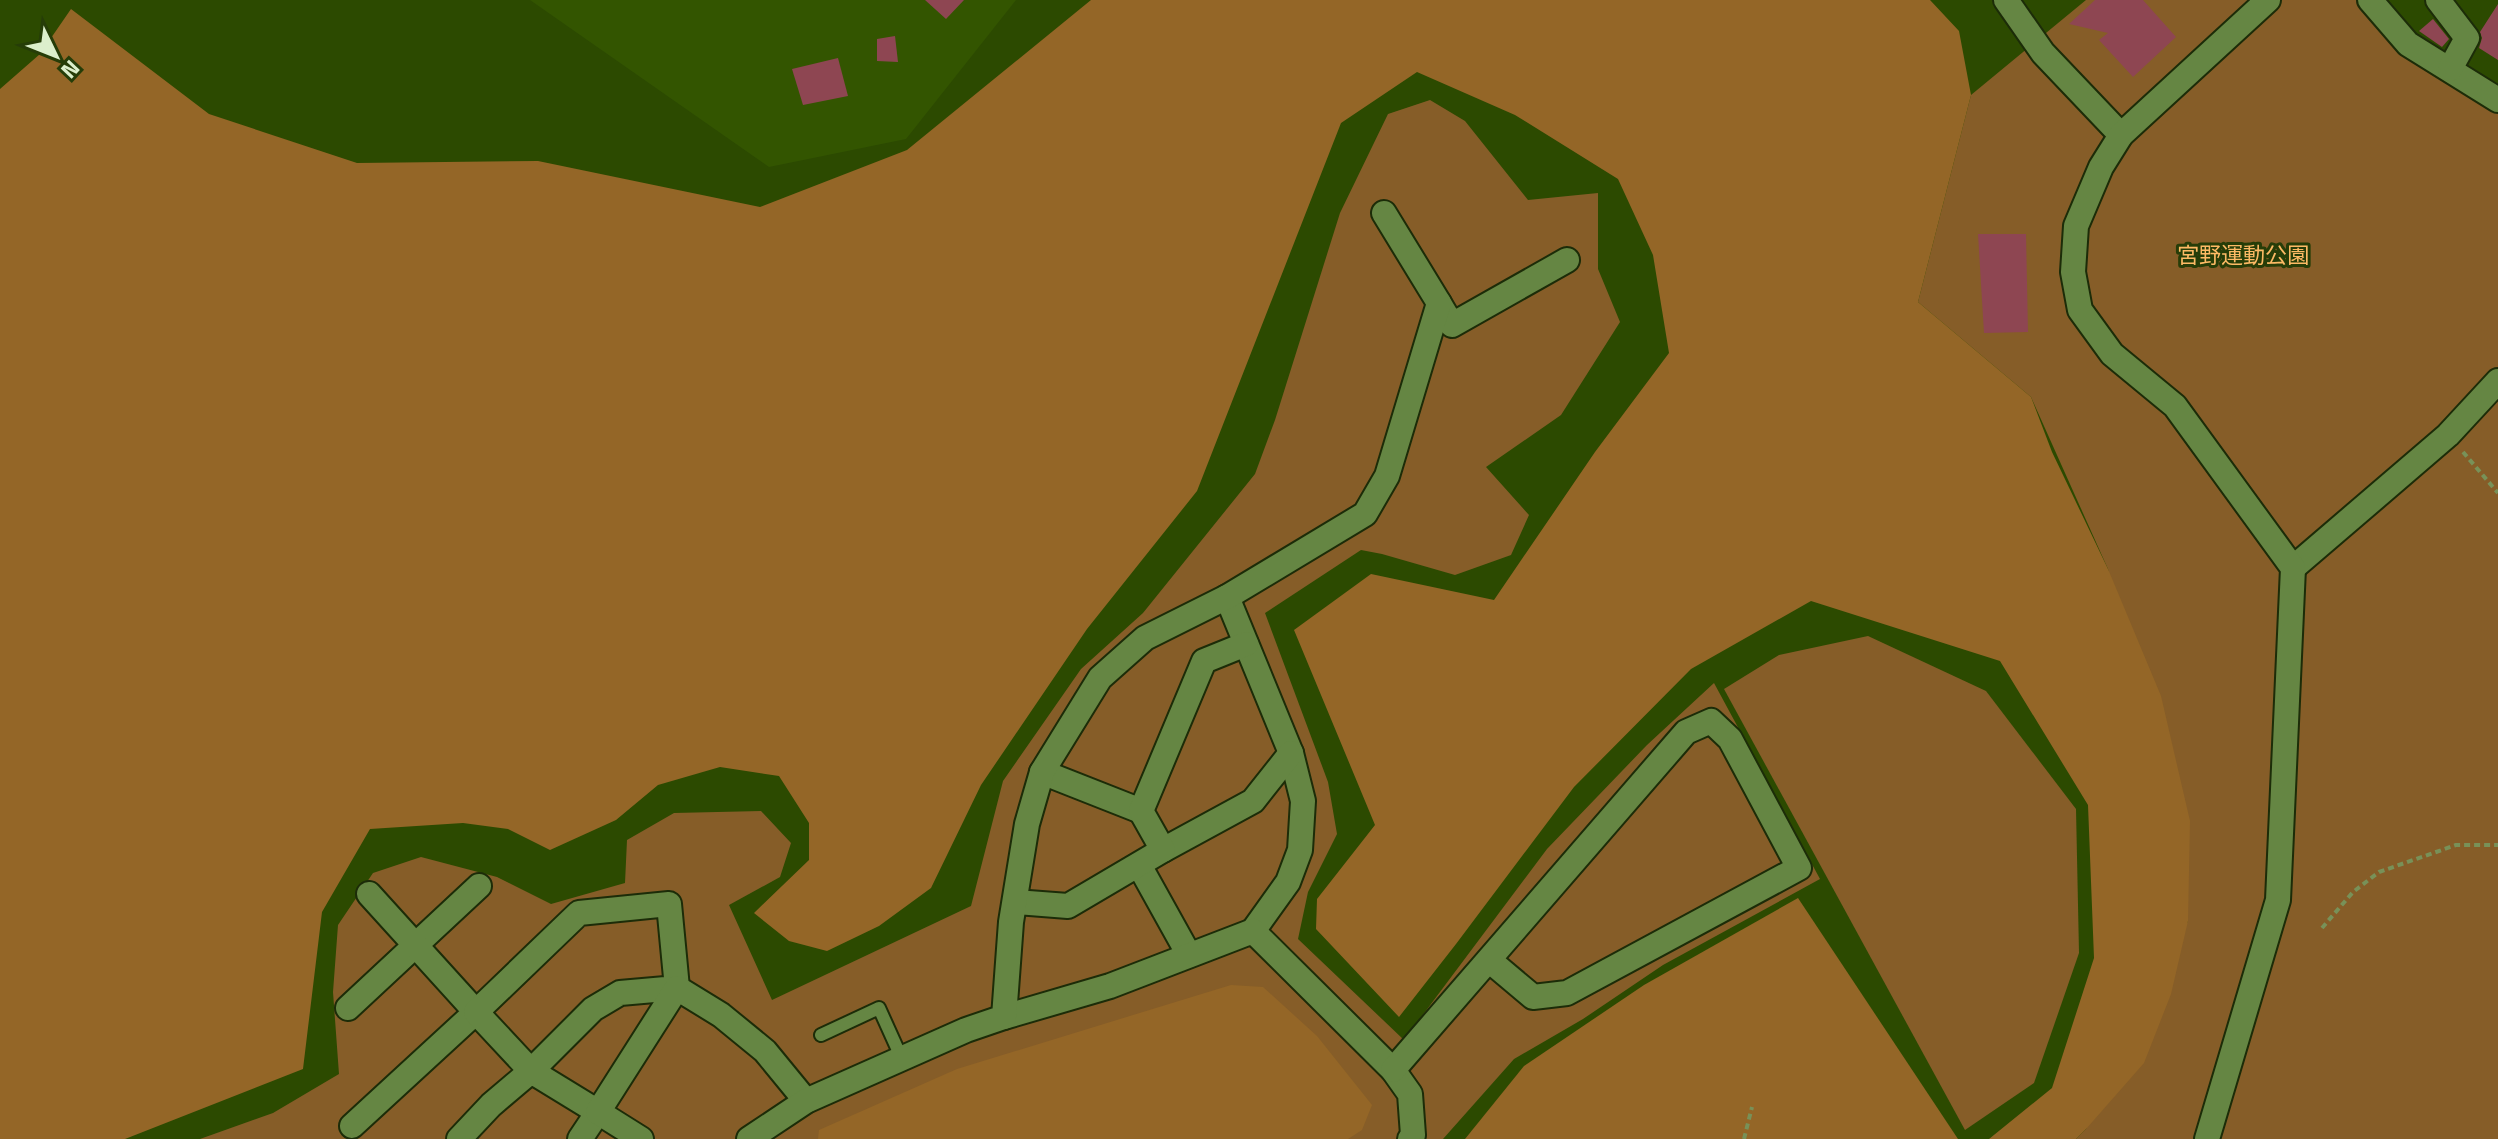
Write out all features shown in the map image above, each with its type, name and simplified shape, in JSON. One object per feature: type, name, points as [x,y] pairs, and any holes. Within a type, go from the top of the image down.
[{"type":"street","points":[[2006,0],[2043,53],[2121,135]]},
{"type":"street","points":[[2207,1139],[2278,900],[2293,568],[2175,406],[2112,354],[2080,310],[2073,272],[2076,226],[2101,167],[2121,135],[2268,0]]},
{"type":"street","points":[[2370,0],[2408,44],[2498,100]]},
{"type":"street","points":[[2438,0],[2467,38],[2450,69]]},
{"type":"street","points":[[1384,213],[1452,325],[1567,260]]},
{"type":"street","points":[[1004,1017],[1011,922],[1027,824],[1042,772],[1100,678],[1145,638],[1227,597],[1365,514],[1387,476],[1439,303]]},
{"type":"street","points":[[2293,568],[2448,435],[2498,381]]},
{"type":"street","points":[[749,1139],[806,1101],[966,1030],[1110,986],[1253,931],[1288,882],[1300,850],[1303,801],[1291,753],[1227,597]]},
{"type":"street","points":[[1141,811],[1204,661],[1246,644]]},
{"type":"street","points":[[1393,1070],[1686,732],[1711,721],[1730,739],[1799,868],[1567,993],[1533,997],[1489,960]]},
{"type":"street","points":[[1015,902],[1068,906],[1253,801],[1291,753]]},
{"type":"street","points":[[1042,772],[1141,811],[1163,850]]},
{"type":"street","points":[[1139,865],[1189,955]]},
{"type":"street","points":[[348,1008],[479,886]]},
{"type":"street","points":[[369,894],[531,1071],[641,1139]]},
{"type":"street","points":[[352,1126],[579,913],[669,904],[677,988],[580,1139]]},
{"type":"street","points":[[1253,931],[1393,1070],[1410,1094],[1413,1135],[1410,1139]]},
{"type":"street","points":[[459,1139],[593,1009],[620,993],[677,988],[721,1015],[765,1051],[806,1101]]},
{"type":"lane","points":[[821,1035],[879,1008],[902,1059]]},
{"type":"path","points":[[2448,435],[2498,493]]},
{"type":"path","points":[[2322,928],[2353,892],[2379,872],[2456,845],[2498,845]]},
{"type":"path","points":[[1744,1139],[1752,1107]]},
{"type":"shaded area","points":[[530,0],[1016,0],[906,139],[769,167]]},
{"type":"shaded area","points":[[1091,0],[1930,0],[1959,31],[1971,95],[1918,302],[2031,397],[2052,452],[2108,569],[2161,696],[2190,821],[2188,921],[2171,994],[2144,1063],[2086,1129],[2076,1139],[1989,1139],[2052,1088],[2094,958],[2088,805],[2000,661],[1811,601],[1691,669],[1574,787],[1399,1017],[1316,929],[1317,899],[1375,825],[1294,630],[1371,574],[1494,600],[1595,452],[1669,353],[1653,255],[1618,179],[1515,115],[1417,72],[1341,123],[1197,491],[1087,629],[981,785],[931,888],[879,926],[827,951],[789,941],[754,913],[809,860],[809,823],[779,776],[720,767],[658,785],[616,820],[550,850],[508,829],[463,823],[370,829],[322,912],[303,1069],[125,1139],[0,1139],[0,89],[40,54],[71,9],[209,114],[357,163],[538,161],[760,207],[907,150]]},
{"type":"shaded area","points":[[1798,898],[1958,1139],[1465,1139],[1524,1066],[1644,985]]},
{"type":"shaded area","points":[[1231,985],[1263,987],[1317,1036],[1372,1105],[1362,1130],[1348,1139],[818,1139],[819,1130],[957,1069]]},
{"type":"green space","name":"宮野運動公園","points":[[2086,0],[2370,0],[2498,100],[2498,1139],[2076,1139],[2086,1129],[2188,921],[2108,569],[2031,397],[1918,302],[1971,95]]},
{"type":"green space","points":[[1430,100],[1465,121],[1528,200],[1598,193],[1598,269],[1620,322],[1561,415],[1486,467],[1529,515],[1511,555],[1455,575],[1361,550],[1265,613],[1328,782],[1337,834],[1308,892],[1298,939],[1404,1040],[1547,849],[1647,745],[1714,683],[1820,879],[1663,965],[1583,1019],[1514,1059],[1443,1139],[200,1139],[273,1113],[339,1074],[333,992],[338,925],[373,873],[421,857],[497,877],[551,904],[625,883],[627,840],[674,813],[761,811],[791,843],[780,877],[729,905],[772,1000],[971,906],[1003,781],[1081,669],[1143,613],[1255,474],[1340,213],[1388,114]]},
{"type":"green space","points":[[1868,636],[1986,691],[2076,809],[2079,953],[2034,1083],[1965,1130],[1724,689],[1779,655]]},
{"type":"building","points":[[925,0],[964,0],[946,19]]},
{"type":"building","points":[[2095,0],[2143,0],[2176,37],[2133,77],[2099,40],[2108,33],[2069,24]]},
{"type":"building","points":[[2498,4],[2498,60],[2479,48],[2480,32]]},
{"type":"building","points":[[2433,19],[2449,39],[2442,47],[2419,31]]},
{"type":"building","points":[[895,36],[898,62],[877,61],[877,39]]},
{"type":"building","points":[[838,58],[848,96],[803,105],[792,69]]},
{"type":"building","points":[[1978,234],[2026,234],[2028,332],[1984,333]]}]
